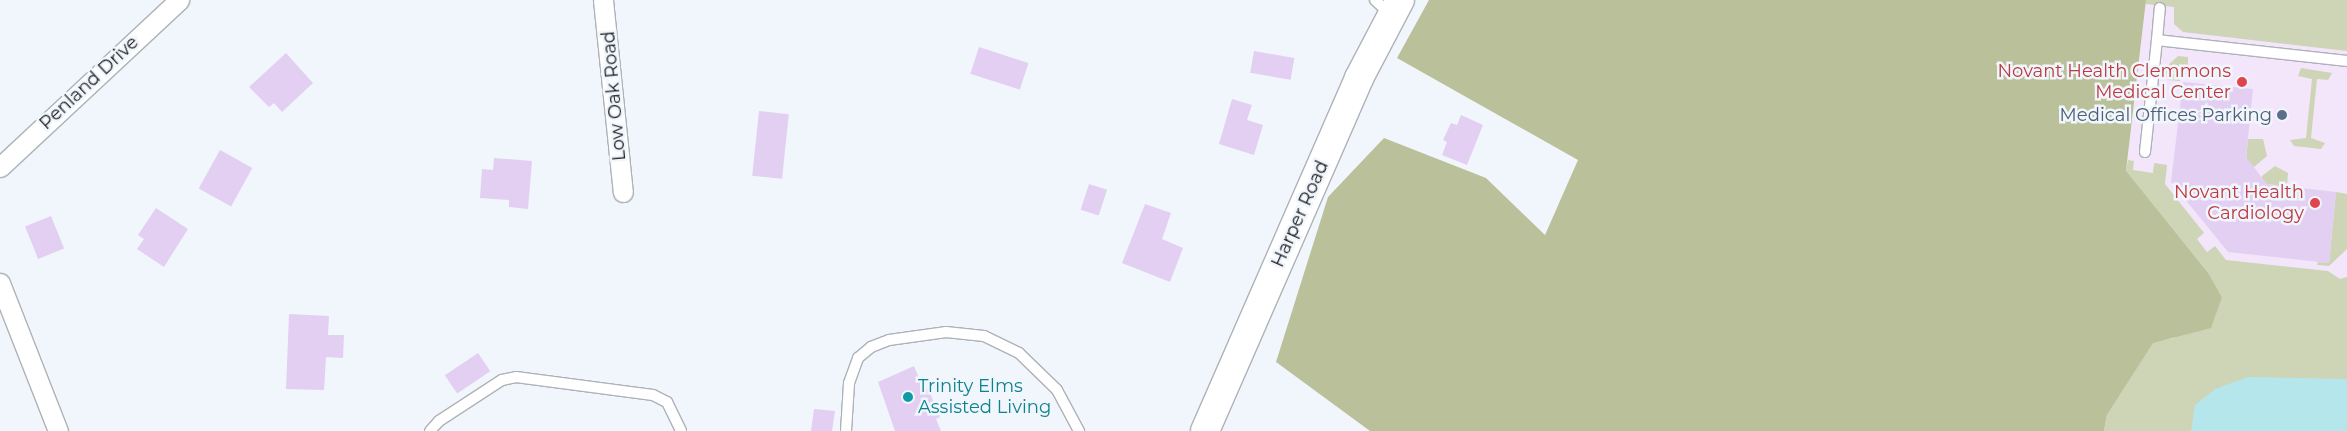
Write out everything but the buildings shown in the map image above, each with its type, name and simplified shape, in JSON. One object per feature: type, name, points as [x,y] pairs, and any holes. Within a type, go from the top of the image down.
[{"type":"main road","name":"Harper Road","points":[[1205,431],[1359,78],[1388,5]]},
{"type":"street","name":"Penland Drive","points":[[0,167],[179,0]]},
{"type":"street","name":"Low Oak Road","points":[[603,0],[623,192]]},
{"type":"street","points":[[0,283],[58,431]]},
{"type":"lane","points":[[2145,152],[2160,8]]},
{"type":"lane","points":[[2157,40],[2347,61]]},
{"type":"lane","points":[[846,431],[849,383],[858,358],[871,347],[889,340],[946,332],[984,336],[1019,353],[1057,390],[1079,431]]},
{"type":"lane","points":[[430,431],[439,420],[502,380],[516,377],[653,395],[667,402],[681,431]]},
{"type":"shaded area","name":"Novant Health Clemmons Medical Center","points":[[2146,0],[2347,0],[2347,286],[2202,263],[2126,172]]},
{"type":"green space","points":[[1429,0],[2146,0],[2126,171],[2209,274],[2222,297],[2211,328],[2153,343],[2107,415],[2104,431],[1370,431],[1276,362],[1328,197],[1384,138],[1486,178],[1545,235],[1578,160],[1397,58]]},
{"type":"green space","points":[[2146,0],[2347,0],[2347,51],[2183,32],[2174,24],[2174,7],[2145,4]]},
{"type":"green space","points":[[2178,56],[2188,57],[2188,71],[2181,71],[2180,81],[2167,80],[2166,67]]},
{"type":"green space","points":[[2301,68],[2332,73],[2328,80],[2317,79],[2311,138],[2325,143],[2321,149],[2294,146],[2290,140],[2306,138],[2312,79],[2298,76]]},
{"type":"green space","points":[[2248,139],[2263,139],[2267,156],[2254,167],[2246,160]]},
{"type":"green space","points":[[2128,160],[2134,161],[2133,170],[2153,173],[2154,163],[2167,165],[2165,184],[2204,233],[2197,239],[2207,252],[2215,246],[2226,260],[2328,271],[2340,279],[2347,277],[2347,431],[2104,431],[2107,415],[2153,342],[2174,338],[2222,297],[2209,274],[2126,172]]},
{"type":"green space","points":[[2275,166],[2288,173],[2287,186],[2266,184],[2262,180],[2262,176]]},
{"type":"green space","points":[[2336,192],[2347,194],[2347,249],[2329,266],[2317,265],[2318,262],[2329,263]]},
{"type":"water","points":[[2248,377],[2347,379],[2347,431],[2191,431],[2195,405],[2215,389]]},
{"type":"place","name":"Novant Health Clemmons Medical Center","points":[[2242,82]]},
{"type":"place","name":"Medical Offices Parking","points":[[2282,115]]},
{"type":"place","name":"Novant Health Cardiology","points":[[2315,203]]},
{"type":"place","name":"Trinity Elms Assisted Living","points":[[908,397]]}]
